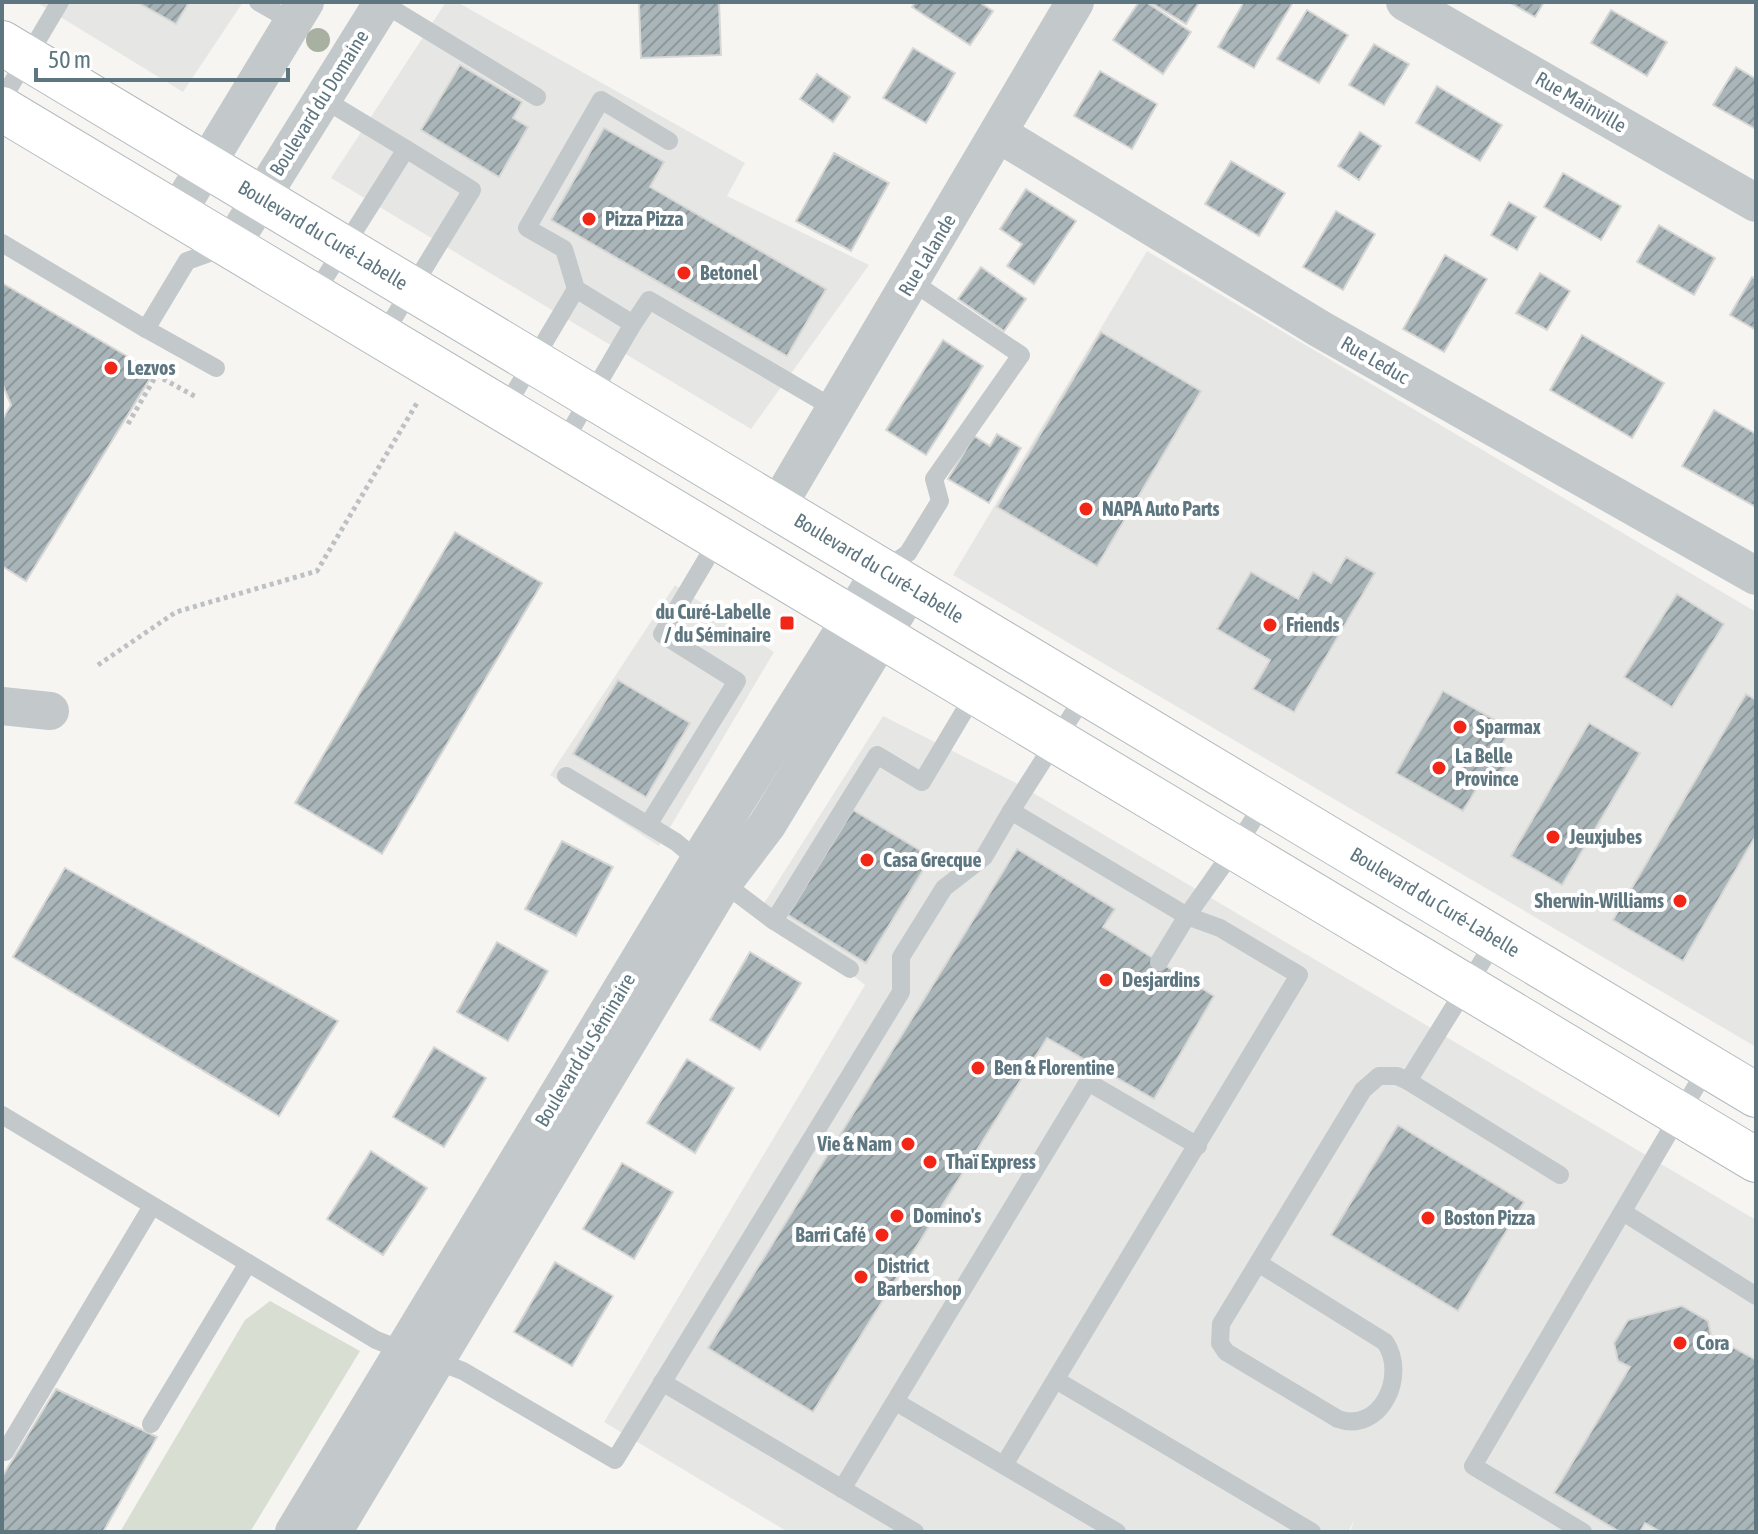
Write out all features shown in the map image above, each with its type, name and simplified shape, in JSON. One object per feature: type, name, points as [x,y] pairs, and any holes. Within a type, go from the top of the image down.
[{"type":"main road","name":"Boulevard du Curé-Labelle","points":[[15,50],[777,507],[900,572],[1086,693],[1756,1095]]},
{"type":"main road","points":[[2,109],[1756,1160]]},
{"type":"street","name":"Rue Lalande","points":[[777,507],[1075,2]]},
{"type":"street","name":"Rue Mainville","points":[[1405,2],[1756,203]]},
{"type":"street","name":"Boulevard du Domaine","points":[[231,246],[320,97],[382,3]]},
{"type":"street","points":[[177,213],[299,12]]},
{"type":"street","name":"Rue Leduc","points":[[999,134],[1320,329],[1756,576]]},
{"type":"street","name":"Boulevard du Séminaire","points":[[294,1532],[420,1356],[711,872],[900,572]]},
{"type":"street","points":[[2,706],[50,711]]},
{"type":"street","name":"Boulevard du Séminaire","points":[[333,1532],[420,1356]]},
{"type":"lane","points":[[2,100],[15,50],[60,2]]},
{"type":"lane","points":[[258,2],[299,12]]},
{"type":"lane","points":[[382,3],[537,97]]},
{"type":"lane","points":[[320,97],[472,190],[382,337]]},
{"type":"lane","points":[[633,324],[576,289],[564,249],[527,228],[601,100],[669,141]]},
{"type":"lane","points":[[314,295],[406,149]]},
{"type":"lane","points":[[177,213],[187,261]]},
{"type":"lane","points":[[2,243],[216,368]]},
{"type":"lane","points":[[146,329],[187,261],[231,246]]},
{"type":"lane","points":[[900,572],[940,501],[934,479],[1021,355],[911,281]]},
{"type":"lane","points":[[504,410],[576,289]]},
{"type":"lane","points":[[562,445],[649,300],[835,409]]},
{"type":"lane","points":[[648,825],[737,681],[662,634],[719,538]]},
{"type":"lane","points":[[774,921],[877,755],[922,782],[975,693]]},
{"type":"lane","points":[[2,1115],[376,1340],[463,1371],[615,1460],[901,992],[901,957],[944,888],[984,857],[1086,693]]},
{"type":"lane","points":[[566,776],[676,842],[774,921],[850,969]]},
{"type":"lane","points":[[1159,962],[1214,875],[1237,850],[1265,800]]},
{"type":"lane","points":[[1004,1465],[1299,975],[1220,928],[1187,916],[1011,811]]},
{"type":"lane","points":[[1408,1081],[1496,939]]},
{"type":"lane","points":[[1583,1532],[1473,1466],[1708,1066]]},
{"type":"lane","points":[[842,1489],[1093,1074],[1198,1146]]},
{"type":"lane","points":[[1258,1263],[1385,1342],[1391,1351],[1395,1378],[1378,1410],[1358,1423],[1338,1419],[1226,1352],[1220,1343],[1221,1324],[1258,1263],[1363,1090],[1379,1076],[1397,1076],[1560,1175]]},
{"type":"lane","points":[[2,1450],[5,1452],[152,1206]]},
{"type":"lane","points":[[1623,1212],[1756,1296]]},
{"type":"lane","points":[[151,1424],[248,1263]]},
{"type":"lane","points":[[1056,1380],[1312,1532]]},
{"type":"lane","points":[[662,1382],[915,1532]]},
{"type":"lane","points":[[896,1402],[1117,1532]]},
{"type":"path","points":[[128,424],[161,367],[152,362]]},
{"type":"path","points":[[156,375],[198,398]]},
{"type":"path","points":[[98,665],[176,612],[317,571],[420,399]]},
{"type":"shaded area","points":[[36,2],[243,2],[183,92]]},
{"type":"shaded area","points":[[446,2],[457,2],[745,163],[727,196],[869,265],[751,429],[331,178]]},
{"type":"shaded area","points":[[1147,251],[1756,612],[1756,1047],[953,575]]},
{"type":"shaded area","points":[[675,585],[774,652],[659,846],[550,775]]},
{"type":"shaded area","points":[[883,716],[1018,784],[1756,1220],[1756,1532],[1350,1532],[1355,1519],[1348,1532],[788,1532],[604,1422],[865,985],[763,905]]},
{"type":"shaded area","points":[[270,1301],[360,1351],[250,1532],[120,1532],[245,1320]]},
{"type":"building","points":[[137,2],[189,2],[176,24]]},
{"type":"building","points":[[639,2],[719,2],[721,55],[641,58]]},
{"type":"building","points":[[915,2],[979,2],[993,11],[970,45],[912,7]]},
{"type":"building","points":[[1139,2],[1146,2],[1191,32],[1163,74],[1113,40]]},
{"type":"building","points":[[1150,2],[1199,2],[1186,24]]},
{"type":"building","points":[[1244,2],[1293,2],[1254,68],[1218,47]]},
{"type":"building","points":[[1509,2],[1544,2],[1535,17]]},
{"type":"building","points":[[1307,10],[1348,35],[1319,83],[1277,59]]},
{"type":"building","points":[[1611,10],[1667,42],[1647,76],[1591,43]]},
{"type":"building","points":[[1374,44],[1409,64],[1384,105],[1349,85]]},
{"type":"building","points":[[913,48],[955,73],[926,123],[883,98]]},
{"type":"building","points":[[460,65],[522,102],[513,118],[528,127],[499,177],[421,130]]},
{"type":"building","points":[[1736,67],[1756,79],[1756,129],[1713,105]]},
{"type":"building","points":[[1100,71],[1157,104],[1132,149],[1074,116]]},
{"type":"building","points":[[817,74],[850,97],[833,122],[800,99]]},
{"type":"building","points":[[1437,86],[1502,125],[1480,161],[1416,123]]},
{"type":"building","points":[[604,128],[664,162],[650,187],[826,289],[787,356],[551,220]]},
{"type":"building","points":[[1360,132],[1381,146],[1359,180],[1338,166]]},
{"type":"building","points":[[834,153],[889,183],[851,251],[796,221]]},
{"type":"building","points":[[1231,161],[1285,193],[1259,236],[1205,204]]},
{"type":"building","points":[[1563,173],[1621,206],[1601,240],[1544,207]]},
{"type":"building","points":[[1026,189],[1076,221],[1034,284],[1007,266],[1022,244],[1000,229]]},
{"type":"building","points":[[1509,202],[1536,217],[1517,250],[1491,235]]},
{"type":"building","points":[[1336,211],[1375,234],[1343,290],[1303,267]]},
{"type":"building","points":[[1659,225],[1715,258],[1694,295],[1637,262]]},
{"type":"building","points":[[1445,255],[1487,279],[1444,352],[1403,329]]},
{"type":"building","points":[[981,267],[1026,299],[1004,331],[958,299]]},
{"type":"building","points":[[1540,273],[1570,291],[1547,330],[1516,313]]},
{"type":"building","points":[[1752,277],[1756,279],[1756,330],[1730,315]]},
{"type":"building","points":[[2,283],[154,372],[26,581],[2,566],[2,420],[11,405],[2,383]]},
{"type":"building","points":[[1101,332],[1201,391],[1097,566],[997,507]]},
{"type":"building","points":[[1582,335],[1664,383],[1632,438],[1550,390]]},
{"type":"building","points":[[943,340],[983,366],[926,455],[886,430]]},
{"type":"building","points":[[1714,410],[1756,434],[1756,507],[1682,466]]},
{"type":"building","points":[[997,434],[1021,448],[989,503],[948,479],[974,436],[990,446]]},
{"type":"building","points":[[455,532],[542,583],[382,854],[295,803]]},
{"type":"building","points":[[1346,557],[1375,573],[1294,712],[1253,689],[1270,660],[1217,629],[1251,572],[1298,599],[1313,572],[1331,583]]},
{"type":"building","points":[[1677,594],[1724,624],[1672,707],[1624,677]]},
{"type":"building","points":[[618,680],[690,723],[646,797],[573,754]]},
{"type":"building","points":[[1443,691],[1511,729],[1497,753],[1509,761],[1493,788],[1481,781],[1463,811],[1396,773]]},
{"type":"building","points":[[1746,694],[1756,700],[1756,835],[1683,961],[1613,920]]},
{"type":"building","points":[[1589,723],[1640,753],[1562,885],[1511,856]]},
{"type":"building","points":[[853,810],[931,857],[866,963],[788,915]]},
{"type":"building","points":[[562,841],[613,867],[576,936],[525,909]]},
{"type":"building","points":[[1017,849],[1115,909],[1103,927],[1214,996],[1154,1099],[1047,1038],[813,1412],[708,1348]]},
{"type":"building","points":[[65,868],[338,1021],[279,1116],[13,957]]},
{"type":"building","points":[[497,942],[548,971],[508,1041],[457,1012]]},
{"type":"building","points":[[750,952],[801,983],[760,1050],[710,1020]]},
{"type":"building","points":[[434,1047],[486,1078],[444,1147],[393,1117]]},
{"type":"building","points":[[687,1059],[734,1088],[695,1153],[647,1123]]},
{"type":"building","name":"Boston Pizza","points":[[1398,1125],[1524,1202],[1458,1311],[1331,1235]]},
{"type":"building","points":[[371,1151],[427,1188],[383,1255],[327,1219]]},
{"type":"building","points":[[622,1163],[673,1192],[634,1259],[583,1229]]},
{"type":"building","points":[[555,1262],[613,1296],[572,1366],[514,1332]]},
{"type":"building","points":[[1682,1306],[1708,1321],[1711,1335],[1756,1360],[1756,1532],[1661,1532],[1645,1523],[1640,1532],[1620,1532],[1554,1493],[1630,1367],[1618,1361],[1614,1343],[1628,1320]]},
{"type":"building","points":[[56,1389],[157,1437],[103,1532],[2,1532],[2,1477]]},
{"type":"place","name":"Pizza Pizza","points":[[589,219]]},
{"type":"place","name":"Betonel","points":[[684,273]]},
{"type":"place","name":"Lezvos","points":[[111,368]]},
{"type":"place","name":"NAPA Auto Parts","points":[[1086,509]]},
{"type":"place","name":"du Curé-Labelle / du Séminaire","points":[[787,623]]},
{"type":"place","name":"Friends","points":[[1270,625]]},
{"type":"place","name":"Sparmax","points":[[1460,727]]},
{"type":"place","name":"La Belle Province","points":[[1439,768]]},
{"type":"place","name":"Jeuxjubes","points":[[1553,837]]},
{"type":"place","name":"Casa Grecque","points":[[867,860]]},
{"type":"place","name":"Sherwin-Williams","points":[[1680,901]]},
{"type":"place","name":"Desjardins","points":[[1106,980]]},
{"type":"place","name":"Ben & Florentine","points":[[978,1068]]},
{"type":"place","name":"Vie & Nam","points":[[908,1144]]},
{"type":"place","name":"Thaï Express","points":[[930,1162]]},
{"type":"place","name":"Domino's","points":[[897,1216]]},
{"type":"place","name":"Boston Pizza","points":[[1428,1218]]},
{"type":"place","name":"Barri Café","points":[[882,1235]]},
{"type":"place","name":"District Barbershop","points":[[861,1277]]},
{"type":"place","name":"Cora","points":[[1680,1343]]}]
